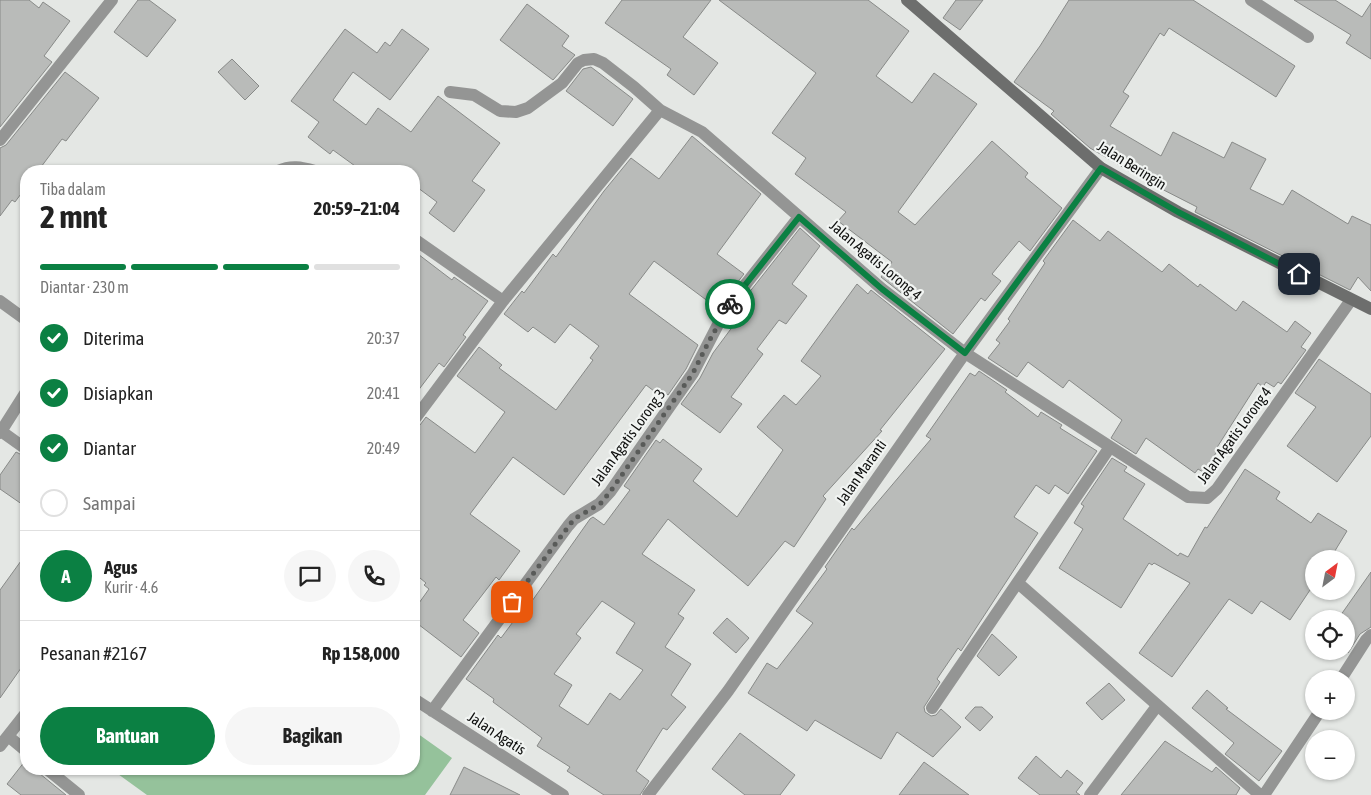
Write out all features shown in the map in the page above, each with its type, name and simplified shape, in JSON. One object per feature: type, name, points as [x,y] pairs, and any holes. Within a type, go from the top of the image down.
[{"type":"street","points":[[0,140],[112,0]]},
{"type":"street","name":"Jalan Beringin","points":[[907,0],[1101,168],[1178,212],[1371,309]]},
{"type":"street","points":[[1251,0],[1308,37]]},
{"type":"street","name":"Jalan Agatis Lorong 4","points":[[450,92],[474,95],[500,110],[516,112],[528,108],[562,83],[578,63],[594,59],[603,63],[660,110],[702,132],[882,289],[965,353],[1188,498],[1200,499],[1212,495],[1351,300]]},
{"type":"street","points":[[420,412],[503,301],[660,110]]},
{"type":"street","name":"Jalan Maranti","points":[[648,795],[728,691],[965,353],[1101,168]]},
{"type":"street","name":"Jalan Agatis Lorong 3","points":[[432,711],[568,526],[574,519],[600,504],[610,492],[693,373],[726,309],[799,217]]},
{"type":"street","points":[[420,243],[503,301]]},
{"type":"street","points":[[0,301],[20,316]]},
{"type":"street","points":[[20,402],[1,432],[20,446]]},
{"type":"street","points":[[932,708],[1110,447]]},
{"type":"street","points":[[1018,584],[1262,795],[1314,720]]},
{"type":"street","points":[[1347,670],[1371,635]]},
{"type":"street","name":"Jalan Agatis","points":[[420,703],[563,795]]},
{"type":"street","points":[[1090,795],[1157,706]]},
{"type":"street","points":[[20,721],[4,741],[20,748]]},
{"type":"street","points":[[54,775],[79,795]]},
{"type":"green space","points":[[420,735],[452,758],[425,795],[147,795],[119,775],[420,775]]},
{"type":"building","points":[[0,0],[29,0],[39,8],[43,2],[70,21],[44,56],[52,62],[0,127]]},
{"type":"building","points":[[138,0],[149,0],[176,20],[147,57],[114,32]]},
{"type":"building","points":[[622,0],[711,0],[683,37],[718,63],[694,95],[667,75],[671,69],[605,23]]},
{"type":"building","points":[[719,0],[868,0],[909,31],[876,76],[912,103],[934,73],[977,104],[898,212],[915,225],[992,141],[1028,173],[1025,177],[1062,208],[1030,251],[1019,241],[992,274],[1001,281],[985,301],[981,298],[953,334],[881,277],[892,262],[838,221],[846,212],[795,174],[806,158],[772,133],[816,73]]},
{"type":"building","points":[[956,0],[983,0],[960,30],[943,18]]},
{"type":"building","points":[[1069,0],[1193,0],[1295,66],[1276,97],[1169,28],[1164,36],[1160,33],[1123,92],[1129,96],[1110,126],[1161,156],[1173,132],[1224,158],[1232,142],[1266,159],[1250,189],[1283,205],[1292,190],[1348,224],[1352,216],[1371,225],[1371,291],[1358,277],[1350,290],[1195,212],[1197,207],[1148,182],[1090,148],[1051,114],[1054,111],[1014,82],[1040,46]]},
{"type":"building","points":[[1294,0],[1335,0],[1362,17],[1371,3],[1371,59],[1346,43],[1351,35]]},
{"type":"building","points":[[527,4],[569,36],[562,46],[575,55],[553,80],[500,40]]},
{"type":"building","points":[[345,29],[377,53],[385,42],[390,46],[402,29],[429,49],[390,100],[353,72],[333,100],[366,125],[378,108],[411,132],[438,96],[500,143],[472,181],[485,190],[454,232],[429,213],[437,202],[420,189],[420,165],[354,165],[333,150],[330,154],[308,137],[319,122],[291,101]]},
{"type":"building","points":[[232,59],[259,86],[245,100],[218,72]]},
{"type":"building","points":[[591,67],[633,99],[613,126],[566,91],[583,69]]},
{"type":"building","points":[[65,72],[99,98],[66,141],[62,139],[42,165],[20,165],[20,195],[15,202],[12,200],[0,216],[0,148],[6,145]]},
{"type":"building","points":[[692,136],[761,194],[717,254],[744,274],[717,308],[654,261],[629,294],[698,345],[686,369],[668,395],[658,387],[654,391],[646,385],[564,495],[513,457],[470,514],[520,551],[499,580],[496,577],[463,620],[479,633],[461,657],[420,626],[420,602],[429,589],[420,578],[420,425],[426,417],[475,453],[505,412],[457,376],[479,347],[502,365],[499,368],[556,410],[593,360],[590,358],[599,346],[570,324],[555,343],[533,327],[528,332],[504,314],[522,291],[524,293],[553,254],[556,257],[604,191],[631,158],[659,179]]},
{"type":"building","points":[[1073,220],[1100,241],[1108,231],[1162,272],[1169,264],[1198,287],[1200,284],[1236,311],[1243,301],[1287,332],[1295,321],[1311,333],[1301,347],[1306,350],[1281,384],[1278,382],[1274,387],[1266,382],[1263,387],[1258,383],[1203,472],[1198,469],[1195,473],[1146,438],[1136,454],[1111,438],[1122,420],[1069,380],[1063,388],[1028,362],[1017,377],[988,358],[1000,343],[996,340],[1010,321],[1008,319],[1045,263],[1043,261]]},
{"type":"building","points":[[800,228],[820,246],[792,284],[807,296],[786,324],[779,320],[757,349],[763,354],[731,397],[742,404],[720,433],[681,404],[700,378],[713,353],[736,322],[730,318],[733,313]]},
{"type":"building","points":[[420,256],[452,280],[454,277],[488,301],[463,335],[466,337],[444,367],[439,363],[420,388]]},
{"type":"building","points":[[857,284],[868,294],[871,290],[945,349],[880,430],[882,431],[823,496],[826,499],[794,547],[785,541],[748,586],[668,519],[642,554],[695,590],[678,614],[684,618],[665,647],[691,664],[671,695],[686,707],[667,730],[663,728],[636,771],[649,781],[640,795],[604,795],[567,771],[570,767],[537,746],[542,738],[493,702],[494,699],[466,679],[498,635],[501,638],[530,599],[532,601],[590,519],[593,517],[604,525],[630,490],[624,486],[656,440],[660,443],[663,439],[702,469],[693,481],[737,517],[783,450],[757,427],[784,395],[796,405],[821,376],[801,361]],"holes":[[[602,601],[635,623],[616,653],[643,670],[620,700],[610,693],[588,725],[559,706],[572,685],[554,674],[581,638],[576,634]]]},
{"type":"building","points":[[1319,359],[1371,394],[1371,436],[1337,482],[1287,446],[1316,407],[1295,393]]},
{"type":"building","points":[[979,371],[1007,390],[1005,392],[1038,417],[1041,412],[1062,425],[1060,428],[1097,451],[1068,494],[1055,485],[1049,494],[1036,485],[1014,517],[1038,533],[961,651],[958,648],[937,679],[940,682],[924,707],[925,712],[931,716],[936,715],[941,709],[961,727],[933,757],[897,732],[881,759],[815,720],[807,731],[748,693],[767,663],[777,669],[813,623],[796,611],[827,569],[825,567],[852,528],[854,530],[931,439],[926,436],[970,373],[975,376]]},
{"type":"building","points":[[16,452],[20,454],[20,503],[0,489],[0,475]]},
{"type":"building","points":[[1112,458],[1127,467],[1124,471],[1145,484],[1123,519],[1178,556],[1180,553],[1188,557],[1205,527],[1207,528],[1245,469],[1280,492],[1276,499],[1311,523],[1318,513],[1347,531],[1335,550],[1305,550],[1305,598],[1290,620],[1261,601],[1252,614],[1229,599],[1172,677],[1139,653],[1190,583],[1154,563],[1152,565],[1149,563],[1121,608],[1059,568],[1083,529],[1074,523],[1084,506],[1081,504]]},
{"type":"building","points":[[20,562],[20,670],[0,698],[0,590]]},
{"type":"building","points":[[1371,572],[1371,627],[1360,634],[1355,642],[1355,610],[1344,610],[1351,600],[1355,600],[1355,595]]},
{"type":"building","points":[[727,618],[749,638],[736,653],[713,633]]},
{"type":"building","points":[[992,634],[1017,657],[999,676],[977,656]]},
{"type":"building","points":[[1109,683],[1125,700],[1102,720],[1086,703]]},
{"type":"building","points":[[1207,690],[1228,708],[1226,709],[1282,751],[1259,781],[1225,754],[1234,743],[1192,708]]},
{"type":"building","points":[[975,707],[982,707],[993,717],[980,731],[965,718]]},
{"type":"building","points":[[740,733],[795,775],[780,795],[745,795],[712,769]]},
{"type":"building","points":[[1165,741],[1212,772],[1216,767],[1240,788],[1236,795],[1121,795]]},
{"type":"building","points":[[1036,756],[1061,778],[1067,770],[1083,783],[1076,792],[1080,795],[1040,795],[1018,778]]},
{"type":"building","points":[[924,762],[969,795],[899,795]]},
{"type":"building","points":[[20,767],[20,775],[41,775],[66,795],[21,795],[7,784]]},
{"type":"building","points":[[464,767],[520,795],[450,795]]},
{"type":"way so far","points":[[512,602],[574,519],[600,504],[610,492],[693,373],[730,304]]},
{"type":"route","points":[[730,304],[799,217],[882,289],[965,353],[1101,168],[1178,212],[1299,274]]}]
